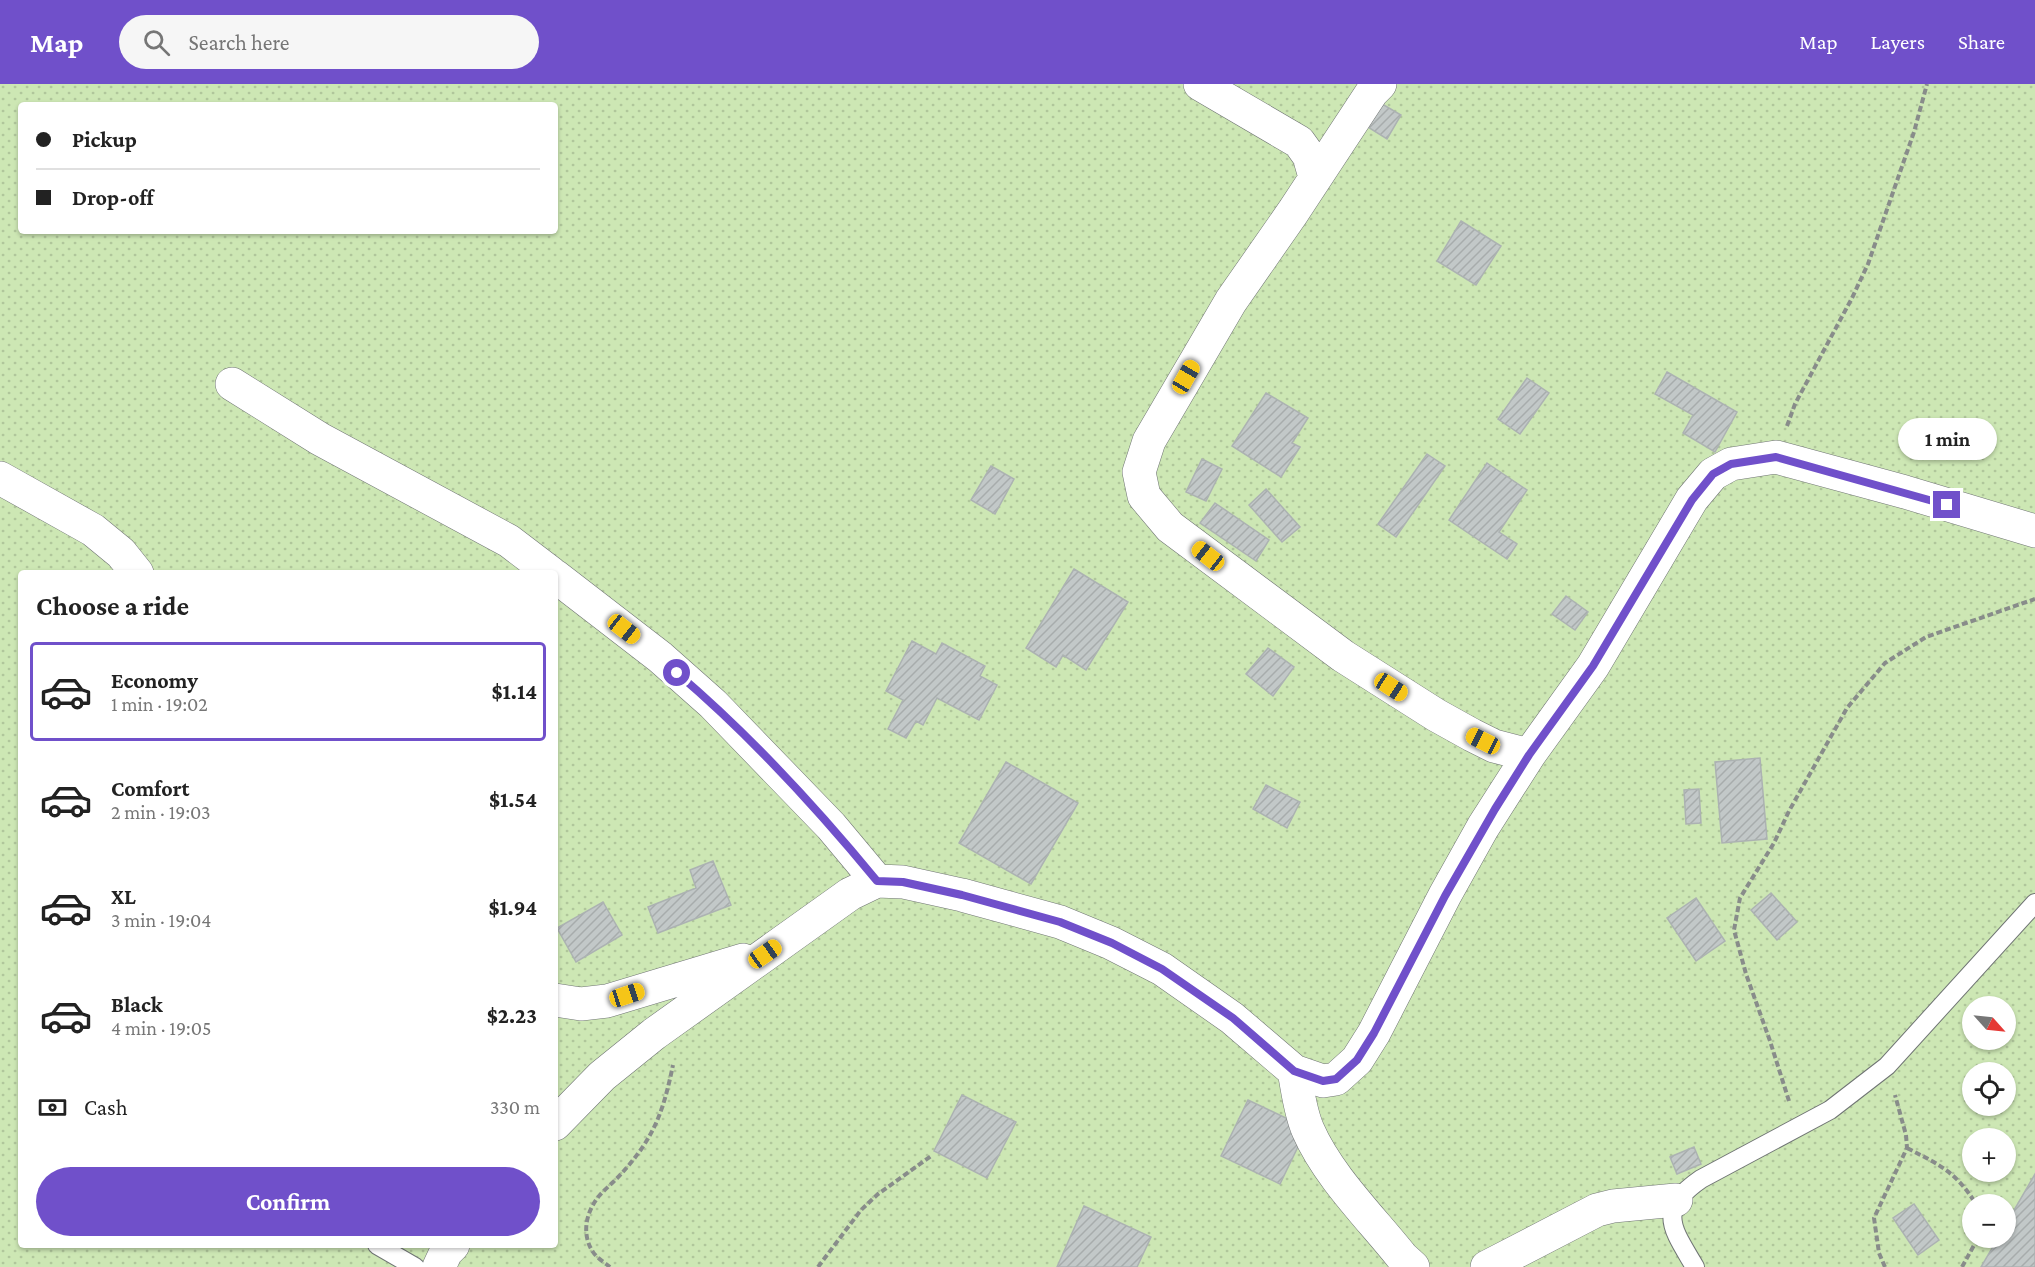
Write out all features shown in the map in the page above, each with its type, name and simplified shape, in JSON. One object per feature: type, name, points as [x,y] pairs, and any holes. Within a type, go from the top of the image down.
[{"type":"street","points":[[1200,84],[1299,142],[1309,156],[1315,177]]},
{"type":"street","points":[[1380,84],[1372,92],[1231,301],[1149,441],[1139,471],[1144,496],[1170,527],[1343,656],[1472,735],[1494,746],[1529,755]]},
{"type":"street","points":[[232,384],[320,440],[508,541],[547,570]]},
{"type":"street","points":[[558,1120],[602,1076],[654,1034],[850,894],[877,881],[903,882],[962,895],[1060,922],[1112,943],[1162,969],[1233,1018],[1294,1071],[1323,1081],[1336,1079],[1357,1060],[1374,1033],[1445,896],[1484,827],[1529,755],[1593,666],[1692,500],[1713,474],[1731,464],[1776,457],[2035,531]]},
{"type":"street","points":[[0,478],[93,530],[121,553],[135,570]]},
{"type":"street","points":[[558,578],[660,657],[713,704],[831,826],[877,881]]},
{"type":"street","points":[[558,1000],[581,1004],[607,1001],[765,954]]},
{"type":"street","points":[[1294,1071],[1301,1108],[1317,1149],[1348,1191],[1402,1257],[1413,1267]]},
{"type":"street","points":[[1487,1267],[1597,1210],[1613,1206],[1676,1200]]},
{"type":"street","points":[[439,1267],[450,1248]]},
{"type":"lane","points":[[1695,1267],[1673,1229],[1672,1216],[1676,1200],[1701,1179],[1830,1110],[1887,1066],[2035,903]]},
{"type":"lane","points":[[382,1248],[415,1267]]},
{"type":"path","points":[[1776,457],[1795,404],[1868,264],[1914,132],[1927,84]]},
{"type":"path","points":[[1797,1128],[1746,974],[1734,930],[1740,898],[1774,843],[1789,811],[1847,708],[1885,663],[1926,637],[2035,599]]},
{"type":"path","points":[[610,1267],[594,1254],[589,1245],[586,1235],[587,1218],[600,1196],[623,1172],[649,1137],[659,1118],[675,1055],[690,1010]]},
{"type":"path","points":[[1885,1267],[1879,1253],[1874,1218],[1907,1148],[1906,1135],[1887,1066]]},
{"type":"path","points":[[1907,1148],[1945,1168],[1956,1177],[1969,1194]]},
{"type":"path","points":[[818,1267],[861,1210],[878,1194],[931,1156]]},
{"type":"path","points":[[1962,1267],[1972,1248]]},
{"type":"green space","points":[[0,84],[2035,84],[2035,1267],[0,1267]]},
{"type":"building","points":[[1377,101],[1401,115],[1387,139],[1363,124]]},
{"type":"building","points":[[1461,221],[1501,246],[1476,285],[1437,261]]},
{"type":"building","points":[[1667,372],[1737,412],[1715,452],[1683,433],[1693,415],[1655,394]]},
{"type":"building","points":[[1527,378],[1549,393],[1520,434],[1498,419]]},
{"type":"building","points":[[1266,393],[1308,418],[1292,443],[1300,447],[1281,477],[1232,446]]},
{"type":"building","points":[[1427,454],[1445,466],[1396,537],[1378,524]]},
{"type":"building","points":[[1202,459],[1222,469],[1206,501],[1186,492]]},
{"type":"building","points":[[1487,463],[1527,490],[1499,532],[1517,544],[1507,559],[1449,520]]},
{"type":"building","points":[[991,466],[1014,479],[995,514],[971,500]]},
{"type":"building","points":[[1266,489],[1300,527],[1282,542],[1249,505]]},
{"type":"building","points":[[1215,503],[1269,540],[1256,561],[1200,523]]},
{"type":"building","points":[[1074,569],[1128,602],[1086,670],[1063,655],[1056,667],[1026,648]]},
{"type":"building","points":[[1566,596],[1588,612],[1575,630],[1552,614]]},
{"type":"building","points":[[912,641],[936,654],[942,643],[985,666],[980,676],[997,685],[979,720],[937,698],[923,725],[916,721],[906,738],[888,729],[903,700],[886,691]]},
{"type":"building","points":[[1268,648],[1294,667],[1273,696],[1246,674]]},
{"type":"building","points":[[1760,758],[1767,839],[1722,843],[1715,762]]},
{"type":"building","points":[[1006,762],[1078,803],[1031,884],[959,843]]},
{"type":"building","points":[[1266,785],[1300,802],[1287,828],[1253,809]]},
{"type":"building","points":[[1699,789],[1701,823],[1686,824],[1684,790]]},
{"type":"building","points":[[713,861],[731,905],[658,933],[648,907],[696,888],[690,870]]},
{"type":"building","points":[[1771,893],[1797,922],[1777,940],[1751,910]]},
{"type":"building","points":[[1696,898],[1725,941],[1696,961],[1667,918]]},
{"type":"building","points":[[603,902],[622,935],[576,962],[558,927]]},
{"type":"building","points":[[962,1095],[1016,1122],[987,1178],[934,1151]]},
{"type":"building","points":[[1248,1100],[1307,1128],[1280,1184],[1221,1156]]},
{"type":"building","points":[[1694,1147],[1701,1164],[1677,1174],[1670,1157]]},
{"type":"building","points":[[2035,1174],[2035,1267],[1981,1267],[1992,1248],[2016,1248],[2016,1207]]},
{"type":"building","points":[[1914,1204],[1939,1240],[1918,1255],[1893,1218]]},
{"type":"building","points":[[1084,1206],[1151,1237],[1137,1267],[1057,1267]]},
{"type":"route","points":[[677,673],[713,704],[831,826],[877,881],[903,882],[962,895],[1060,922],[1112,943],[1162,969],[1233,1018],[1294,1071],[1323,1081],[1336,1079],[1357,1060],[1374,1033],[1445,896],[1484,827],[1529,755],[1593,666],[1662,546],[1692,500],[1713,474],[1731,464],[1776,457],[1947,505]]}]
